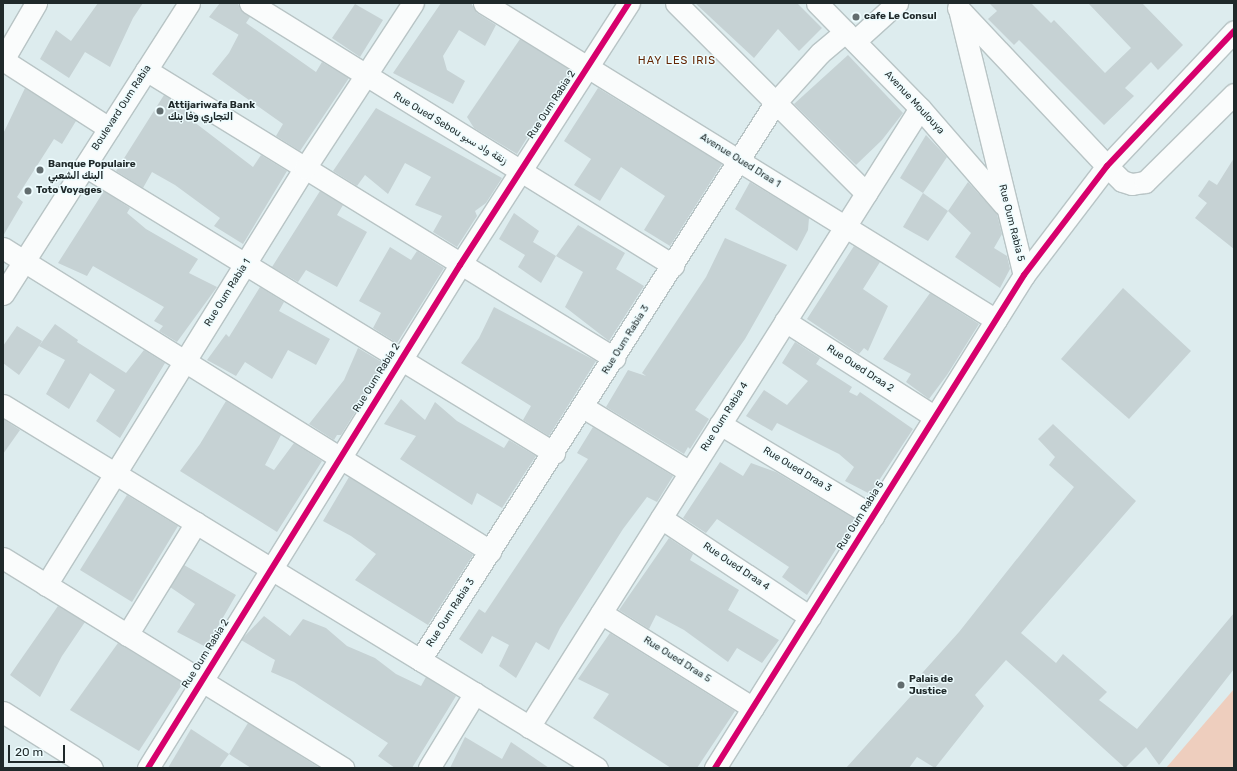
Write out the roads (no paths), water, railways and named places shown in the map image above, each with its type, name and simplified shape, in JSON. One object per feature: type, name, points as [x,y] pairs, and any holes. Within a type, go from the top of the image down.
[{"type":"street","points":[[36,3],[3,60],[109,128]]},
{"type":"street","name":"Boulevard Oum Rabia","points":[[3,294],[188,3]]},
{"type":"street","name":"Rue Oued Sebou زنقة واد سبو","points":[[250,3],[365,77],[673,265]]},
{"type":"street","name":"Rue Oum Rabia 1","points":[[46,585],[305,168],[413,3]]},
{"type":"street","name":"Avenue Oued Draa 1","points":[[484,3],[996,320]]},
{"type":"street","name":"Rue Oum Rabia 2","points":[[148,768],[460,265],[629,3]]},
{"type":"street","points":[[676,3],[866,193]]},
{"type":"street","name":"Avenue Moulouya","points":[[817,3],[920,108],[1006,207]]},
{"type":"street","name":"Rue Oum Rabia 3","points":[[420,660],[554,453],[775,103],[820,53],[850,36],[897,3]]},
{"type":"street","points":[[956,5],[1122,181],[1132,184],[1145,182],[1234,94]]},
{"type":"street","name":"Rue Oum Rabia 5","points":[[715,768],[1024,275],[956,5]]},
{"type":"street","points":[[1024,275],[1107,166],[1234,31]]},
{"type":"street","points":[[146,70],[460,265],[614,358]]},
{"type":"street","name":"Rue Oum Rabia 4","points":[[529,727],[920,108]]},
{"type":"street","points":[[85,166],[554,453]]},
{"type":"street","points":[[3,248],[23,263],[490,551]]},
{"type":"street","name":"Rue Oued Draa 2","points":[[785,321],[935,417]]},
{"type":"street","points":[[3,404],[597,768]]},
{"type":"street","points":[[583,407],[690,472]]},
{"type":"street","name":"Rue Oued Draa 3","points":[[720,424],[873,516]]},
{"type":"street","name":"Rue Oued Draa 4","points":[[661,518],[810,616]]},
{"type":"street","points":[[128,635],[196,523]]},
{"type":"street","points":[[3,558],[343,768]]},
{"type":"street","name":"Rue Oued Draa 5","points":[[601,613],[753,708]]},
{"type":"street","points":[[429,768],[475,693]]},
{"type":"street","points":[[3,712],[92,768]]},
{"type":"place","name":"cafe Le Consul","points":[[856,17]]},
{"type":"place","name":"Attijariwafa Bank التجاري وفا بنك","points":[[160,111]]},
{"type":"place","name":"Banque Populaire البنك الشعبي","points":[[40,170]]},
{"type":"place","name":"Toto Voyages","points":[[28,191]]},
{"type":"place","name":"Palais de Justice","points":[[901,685]]},
{"type":"district","name":"HAY LES IRIS","points":[[677,61]]}]
